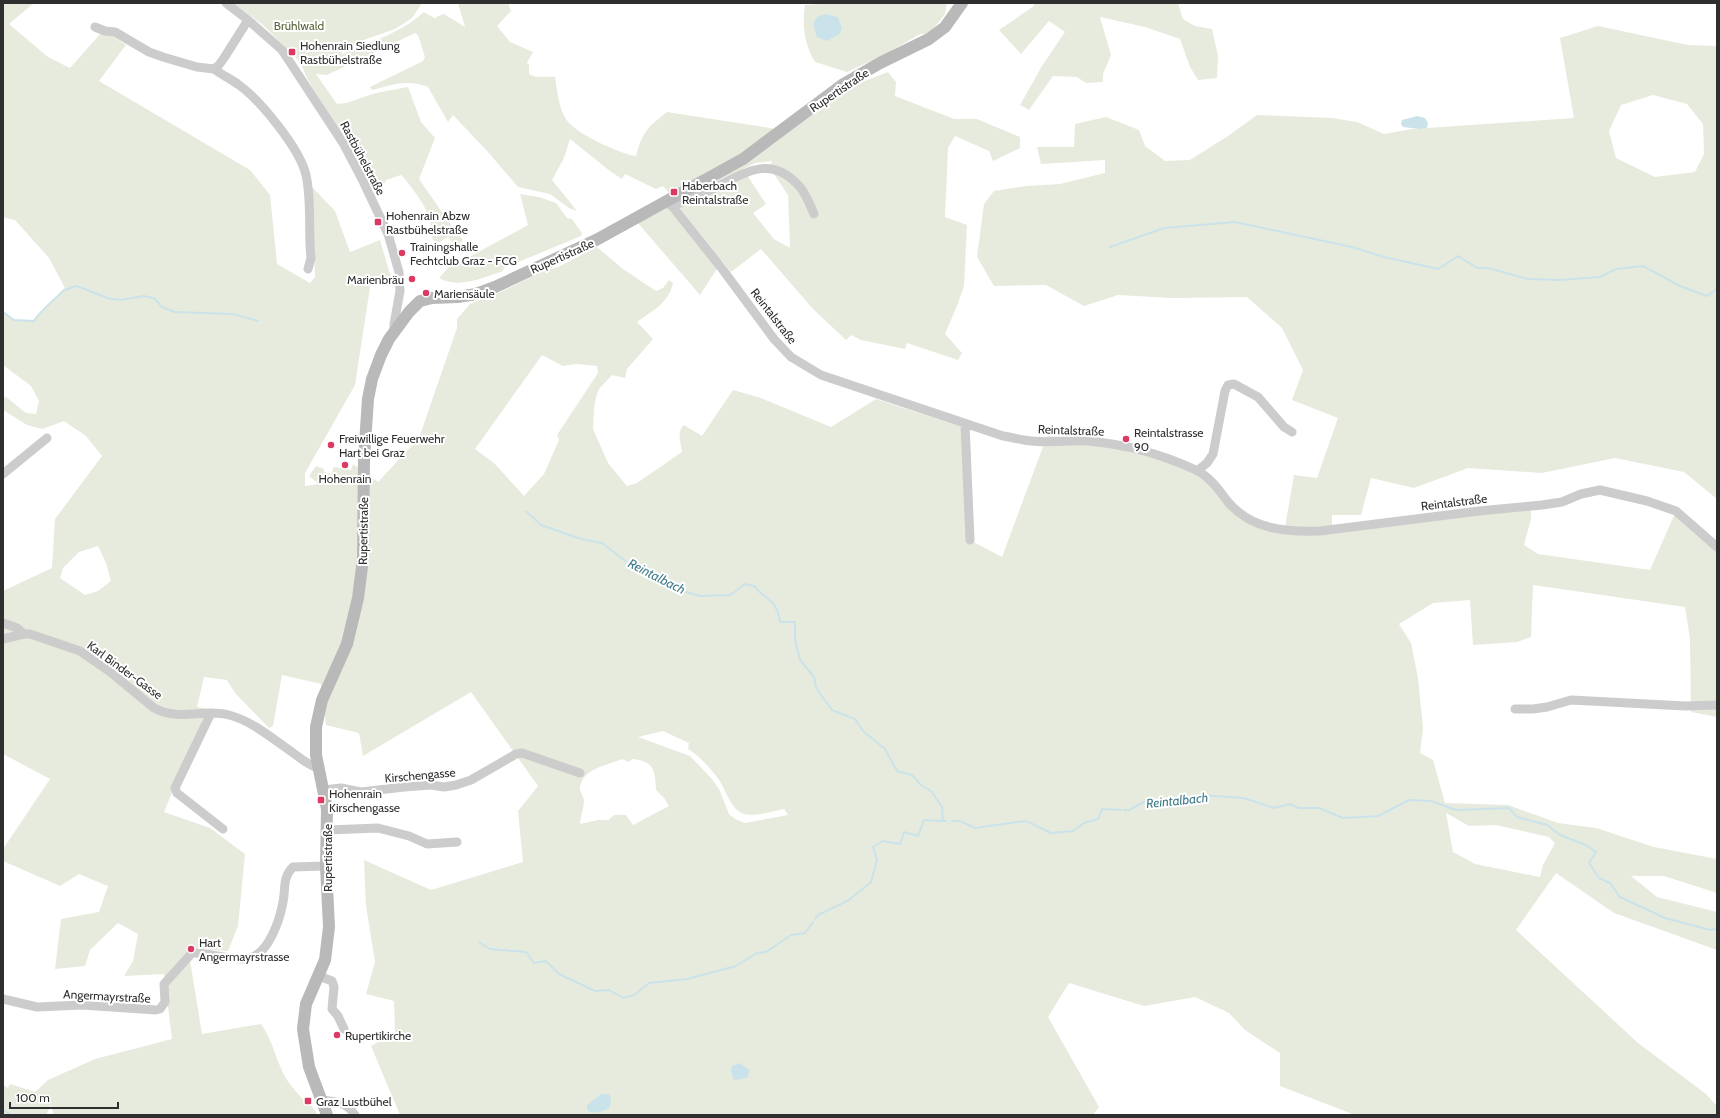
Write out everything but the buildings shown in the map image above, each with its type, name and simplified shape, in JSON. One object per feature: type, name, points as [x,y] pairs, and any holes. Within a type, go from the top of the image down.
[{"type":"main road","name":"Rupertistraße","points":[[328,1115],[314,1082],[308,1061],[303,1029],[306,1004],[319,976],[328,948],[326,866],[328,830],[327,809],[318,768],[315,744],[318,713],[326,688],[339,664],[347,644],[361,578],[363,559],[365,440],[370,386],[381,355],[394,332],[409,312],[420,301],[432,298],[458,297],[485,291],[596,240],[668,204],[743,159],[842,84],[929,39],[945,26],[962,3]]},
{"type":"street","name":"Rastbühelstraße","points":[[226,3],[282,50],[344,143],[388,234],[399,272],[400,291],[394,332]]},
{"type":"street","points":[[95,27],[105,31],[115,32],[149,52],[163,57],[201,68],[214,68],[219,65],[224,58],[248,20]]},
{"type":"street","points":[[214,68],[240,86],[257,102],[299,156],[306,173],[308,188],[311,258],[308,269]]},
{"type":"street","points":[[668,204],[713,188],[743,173],[758,169],[770,168],[786,175],[800,187],[814,214]]},
{"type":"street","name":"Reintalstraße","points":[[668,204],[723,270],[774,339],[791,357],[821,375],[966,424],[1025,440],[1087,441],[1135,449],[1197,471],[1207,477],[1230,504],[1250,521],[1279,530],[1294,532],[1320,531],[1479,511],[1542,505],[1562,502],[1581,494],[1600,490],[1640,499],[1676,511],[1717,547]]},
{"type":"street","points":[[1197,471],[1207,463],[1213,454],[1225,391],[1228,385],[1234,384],[1258,397],[1284,427],[1292,432]]},
{"type":"street","points":[[966,424],[970,540]]},
{"type":"street","points":[[3,474],[47,438]]},
{"type":"street","name":"Karl Binder-Gasse","points":[[3,623],[17,628],[24,634],[80,652],[109,671],[154,708],[162,712],[180,715],[203,712],[221,713],[238,718],[318,768]]},
{"type":"street","points":[[3,639],[24,634]]},
{"type":"street","points":[[1515,709],[1533,710],[1547,708],[1571,700],[1685,706],[1717,705]]},
{"type":"street","points":[[211,713],[175,788],[177,793],[223,829]]},
{"type":"street","name":"Kirschengasse","points":[[324,790],[341,788],[361,792],[431,785],[444,787],[456,785],[471,780],[516,754],[522,753],[580,773]]},
{"type":"street","points":[[328,830],[378,828],[409,836],[427,844],[457,842]]},
{"type":"street","name":"Angermayrstraße","points":[[3,999],[38,1007],[82,1005],[156,1010],[160,1009],[166,999],[164,984],[192,953],[244,959],[257,955],[263,950],[268,943],[280,917],[284,900],[285,879],[289,871],[293,867],[326,866]]},
{"type":"street","points":[[319,976],[332,982],[334,987],[332,1009],[338,1016],[344,1029]]},
{"type":"street","points":[[321,1100],[344,1104],[350,1108],[355,1115]]},
{"type":"green space","points":[[3,3],[34,3],[9,24],[48,57],[70,68],[101,33],[114,37],[126,45],[99,81],[250,170],[270,195],[277,264],[310,283],[315,277],[312,187],[335,211],[350,252],[380,240],[392,281],[371,281],[355,385],[305,473],[305,486],[319,484],[309,476],[316,466],[324,469],[324,472],[331,474],[334,467],[351,470],[353,464],[378,482],[419,438],[457,328],[457,319],[470,304],[501,292],[544,271],[558,267],[597,247],[623,269],[656,291],[663,288],[669,280],[673,283],[668,296],[664,301],[637,322],[653,339],[627,369],[625,378],[612,375],[599,389],[596,397],[593,429],[608,463],[627,486],[637,483],[682,452],[680,431],[684,425],[702,436],[733,390],[761,398],[831,427],[876,399],[962,427],[966,538],[1002,557],[1047,436],[1082,438],[1197,471],[1250,521],[1285,527],[1294,475],[1317,478],[1338,418],[1292,400],[1303,370],[1282,328],[1247,297],[1172,298],[1118,295],[1084,306],[1046,285],[994,286],[977,257],[984,204],[994,191],[1026,186],[1060,184],[1105,173],[1105,160],[1041,164],[1037,147],[1074,147],[1075,124],[1106,117],[1139,130],[1145,146],[1165,161],[1190,160],[1228,136],[1257,115],[1332,118],[1357,122],[1384,134],[1412,129],[1574,118],[1560,38],[1598,26],[1688,45],[1717,46],[1717,499],[1684,472],[1615,458],[1542,473],[1468,468],[1414,488],[1371,478],[1361,515],[1332,515],[1332,529],[1531,510],[1531,519],[1524,545],[1538,554],[1650,570],[1676,511],[1717,541],[1717,717],[1691,712],[1690,639],[1685,607],[1533,585],[1531,637],[1517,642],[1473,645],[1470,600],[1433,603],[1399,624],[1411,643],[1418,678],[1423,728],[1420,753],[1433,760],[1445,803],[1508,805],[1558,823],[1596,828],[1654,847],[1717,859],[1717,893],[1664,876],[1631,876],[1657,897],[1717,912],[1717,950],[1614,913],[1556,873],[1516,930],[1638,1043],[1706,1094],[1717,1106],[1717,1115],[1355,1115],[1280,1086],[1280,1053],[1245,1030],[1229,1013],[1195,997],[1144,1006],[1069,983],[1048,1017],[1099,1107],[1093,1115],[400,1115],[371,1046],[395,1032],[394,1001],[366,994],[375,962],[366,906],[364,860],[431,890],[523,862],[518,811],[538,786],[471,692],[363,756],[359,733],[326,725],[321,684],[282,675],[273,726],[269,728],[235,693],[227,680],[204,677],[197,707],[207,709],[164,812],[210,828],[245,854],[238,926],[228,951],[188,948],[202,1034],[261,1024],[269,1038],[287,1080],[301,1097],[312,1106],[317,1115],[52,1115],[53,1112],[51,1105],[46,1115],[3,1115],[3,1085],[8,1088],[10,1084],[35,1092],[48,1080],[95,1059],[172,1039],[164,974],[124,976],[133,961],[138,934],[118,923],[90,950],[85,966],[55,969],[61,919],[99,912],[108,886],[79,874],[60,886],[3,861],[3,849],[50,779],[3,754],[3,591],[52,568],[55,519],[102,456],[86,436],[64,421],[42,429],[27,425],[3,410],[3,398],[6,397],[26,413],[36,414],[39,401],[31,386],[3,365],[3,312],[14,320],[34,321],[37,315],[42,312],[65,288],[49,258],[15,220],[3,217]],"holes":[[[1653,95],[1687,104],[1703,124],[1704,154],[1695,172],[1655,177],[1616,158],[1609,131],[1621,105]],[[542,355],[563,366],[576,364],[597,366],[598,373],[557,435],[559,440],[544,474],[524,496],[494,463],[475,449]],[[98,546],[106,563],[111,581],[98,591],[85,595],[60,578],[63,568],[79,552]],[[663,731],[689,743],[688,749],[701,759],[712,771],[722,784],[732,804],[739,812],[754,815],[784,809],[788,815],[745,823],[735,819],[729,814],[719,789],[712,779],[690,756],[638,737]],[[622,759],[629,762],[632,759],[639,760],[649,764],[654,772],[656,790],[669,806],[633,825],[626,815],[614,815],[608,820],[598,820],[580,824],[584,806],[584,801],[580,790],[582,781],[597,768]],[[1446,813],[1469,826],[1496,825],[1549,837],[1555,843],[1543,865],[1540,877],[1475,864],[1453,852]]]},
{"type":"green space","name":"Brühlwald","points":[[233,3],[422,3],[412,18],[395,29],[341,48],[342,54],[405,26],[424,12],[436,19],[436,17],[444,14],[465,27],[458,3],[508,3],[511,11],[497,26],[510,42],[533,52],[527,63],[529,65],[529,74],[538,77],[555,77],[560,104],[566,119],[571,125],[598,142],[636,156],[641,141],[650,126],[667,112],[789,131],[847,88],[888,72],[896,82],[895,96],[954,119],[977,119],[1020,137],[1020,148],[993,161],[989,151],[955,136],[948,148],[945,217],[967,225],[964,286],[945,334],[962,353],[958,360],[907,343],[905,349],[861,340],[851,335],[846,340],[813,309],[761,249],[731,272],[722,261],[700,295],[637,222],[676,201],[663,186],[656,189],[625,174],[622,179],[570,139],[564,158],[552,180],[577,211],[569,208],[550,194],[518,187],[453,115],[448,122],[428,87],[407,83],[372,90],[370,87],[423,61],[425,57],[418,35],[415,33],[327,75],[316,74],[337,104],[346,103],[376,93],[408,87],[421,122],[435,138],[419,179],[463,240],[456,247],[448,237],[438,243],[433,240],[427,211],[401,175],[386,180],[384,184],[375,187],[370,174],[362,172],[307,78],[300,62],[263,25]],"holes":[[[772,161],[770,168],[788,195],[790,248],[774,239],[753,213],[766,204],[743,169],[755,163]]]},
{"type":"green space","points":[[833,3],[947,3],[945,14],[929,34],[920,34],[886,54],[847,72],[815,62],[806,41],[804,27],[805,5]]},
{"type":"green space","points":[[1033,3],[1178,3],[1183,19],[1195,26],[1212,29],[1218,56],[1217,78],[1198,80],[1190,67],[1180,39],[1145,27],[1100,17],[1111,55],[1103,74],[1103,82],[1086,83],[1077,77],[1053,76],[1029,110],[1020,105],[1042,66],[1065,32],[1049,21],[1021,54],[999,30],[1034,6]]},
{"type":"green space","points":[[520,194],[539,197],[556,203],[567,218],[572,219],[582,233],[581,236],[504,268],[503,271],[479,279],[454,283],[439,278],[456,259],[456,262],[460,262],[528,225]]},
{"type":"water","points":[[825,14],[838,17],[842,28],[840,34],[827,41],[817,37],[813,24],[817,17]]},
{"type":"water","points":[[1417,116],[1425,118],[1428,123],[1427,128],[1420,129],[1403,127],[1401,124],[1402,120]]},
{"type":"water","points":[[739,1063],[750,1070],[747,1078],[736,1080],[733,1079],[731,1070],[732,1066]]},
{"type":"water","points":[[601,1094],[608,1094],[611,1096],[610,1107],[598,1112],[590,1112],[587,1110],[587,1105]]},
{"type":"waterway","points":[[1110,247],[1164,228],[1235,222],[1352,247],[1384,257],[1438,269],[1458,256],[1477,268],[1488,268],[1528,279],[1560,280],[1600,277],[1616,269],[1643,266],[1680,286],[1707,296],[1717,289]]},
{"type":"waterway","points":[[64,290],[77,286],[110,299],[121,300],[143,296],[154,298],[162,307],[175,312],[233,314],[258,321]]},
{"type":"waterway","points":[[3,312],[14,320],[34,321],[36,317],[63,291]]},
{"type":"waterway","name":"Reintalbach","points":[[526,511],[541,525],[581,539],[602,543],[628,563],[659,574],[676,589],[700,596],[730,595],[745,584],[754,586],[776,608],[780,622],[795,622],[795,639],[800,660],[814,677],[816,688],[832,710],[855,719],[863,731],[885,749],[897,771],[912,775],[921,785],[931,791],[942,807],[943,821],[946,821]]},
{"type":"waterway","name":"Reintalbach","points":[[1124,810],[1129,810],[1146,801],[1166,802],[1201,795],[1244,798],[1274,808],[1290,804],[1299,808],[1319,808],[1343,818],[1378,816],[1409,800],[1431,801],[1456,810],[1509,808],[1517,817],[1547,825],[1560,835],[1586,845],[1596,852],[1589,863],[1599,878],[1610,883],[1620,897],[1665,918],[1710,930],[1717,929]]},
{"type":"waterway","name":"Reintalbach","points":[[952,821],[960,821],[975,828],[1026,821],[1051,833],[1073,831],[1084,823],[1098,819],[1102,809],[1121,810]]},
{"type":"waterway","points":[[815,919],[818,915],[849,900],[871,882],[877,860],[873,847],[883,841],[900,844],[904,832],[918,836],[924,820],[943,821]]},
{"type":"waterway","points":[[479,942],[490,949],[526,952],[534,963],[546,961],[559,974],[595,991],[609,990],[623,998],[634,995],[649,983],[687,979],[736,966],[757,953],[766,952],[791,935],[805,933],[813,922]]},
{"type":"waterway","points":[[3,1110],[11,1115]]},
{"type":"place","name":"Hohenrain Siedlung Rastbühelstraße","points":[[292,52]]},
{"type":"place","name":"Haberbach Reintalstraße","points":[[674,192]]},
{"type":"place","name":"Hohenrain Abzw Rastbühelstraße","points":[[378,222]]},
{"type":"place","name":"Trainingshalle Fechtclub Graz - FCG","points":[[402,253]]},
{"type":"place","name":"Marienbräu","points":[[412,279]]},
{"type":"place","name":"Mariensäule","points":[[426,293]]},
{"type":"place","name":"Reintalstrasse 90","points":[[1126,439]]},
{"type":"place","name":"Freiwillige Feuerwehr Hart bei Graz","points":[[331,445]]},
{"type":"place","name":"Hohenrain","points":[[345,465]]},
{"type":"place","name":"Hohenrain Kirschengasse","points":[[321,800]]},
{"type":"place","name":"Hart Angermayrstrasse","points":[[191,949]]},
{"type":"place","name":"Rupertikirche","points":[[337,1035]]},
{"type":"place","name":"Graz Lustbühel","points":[[308,1101]]}]
